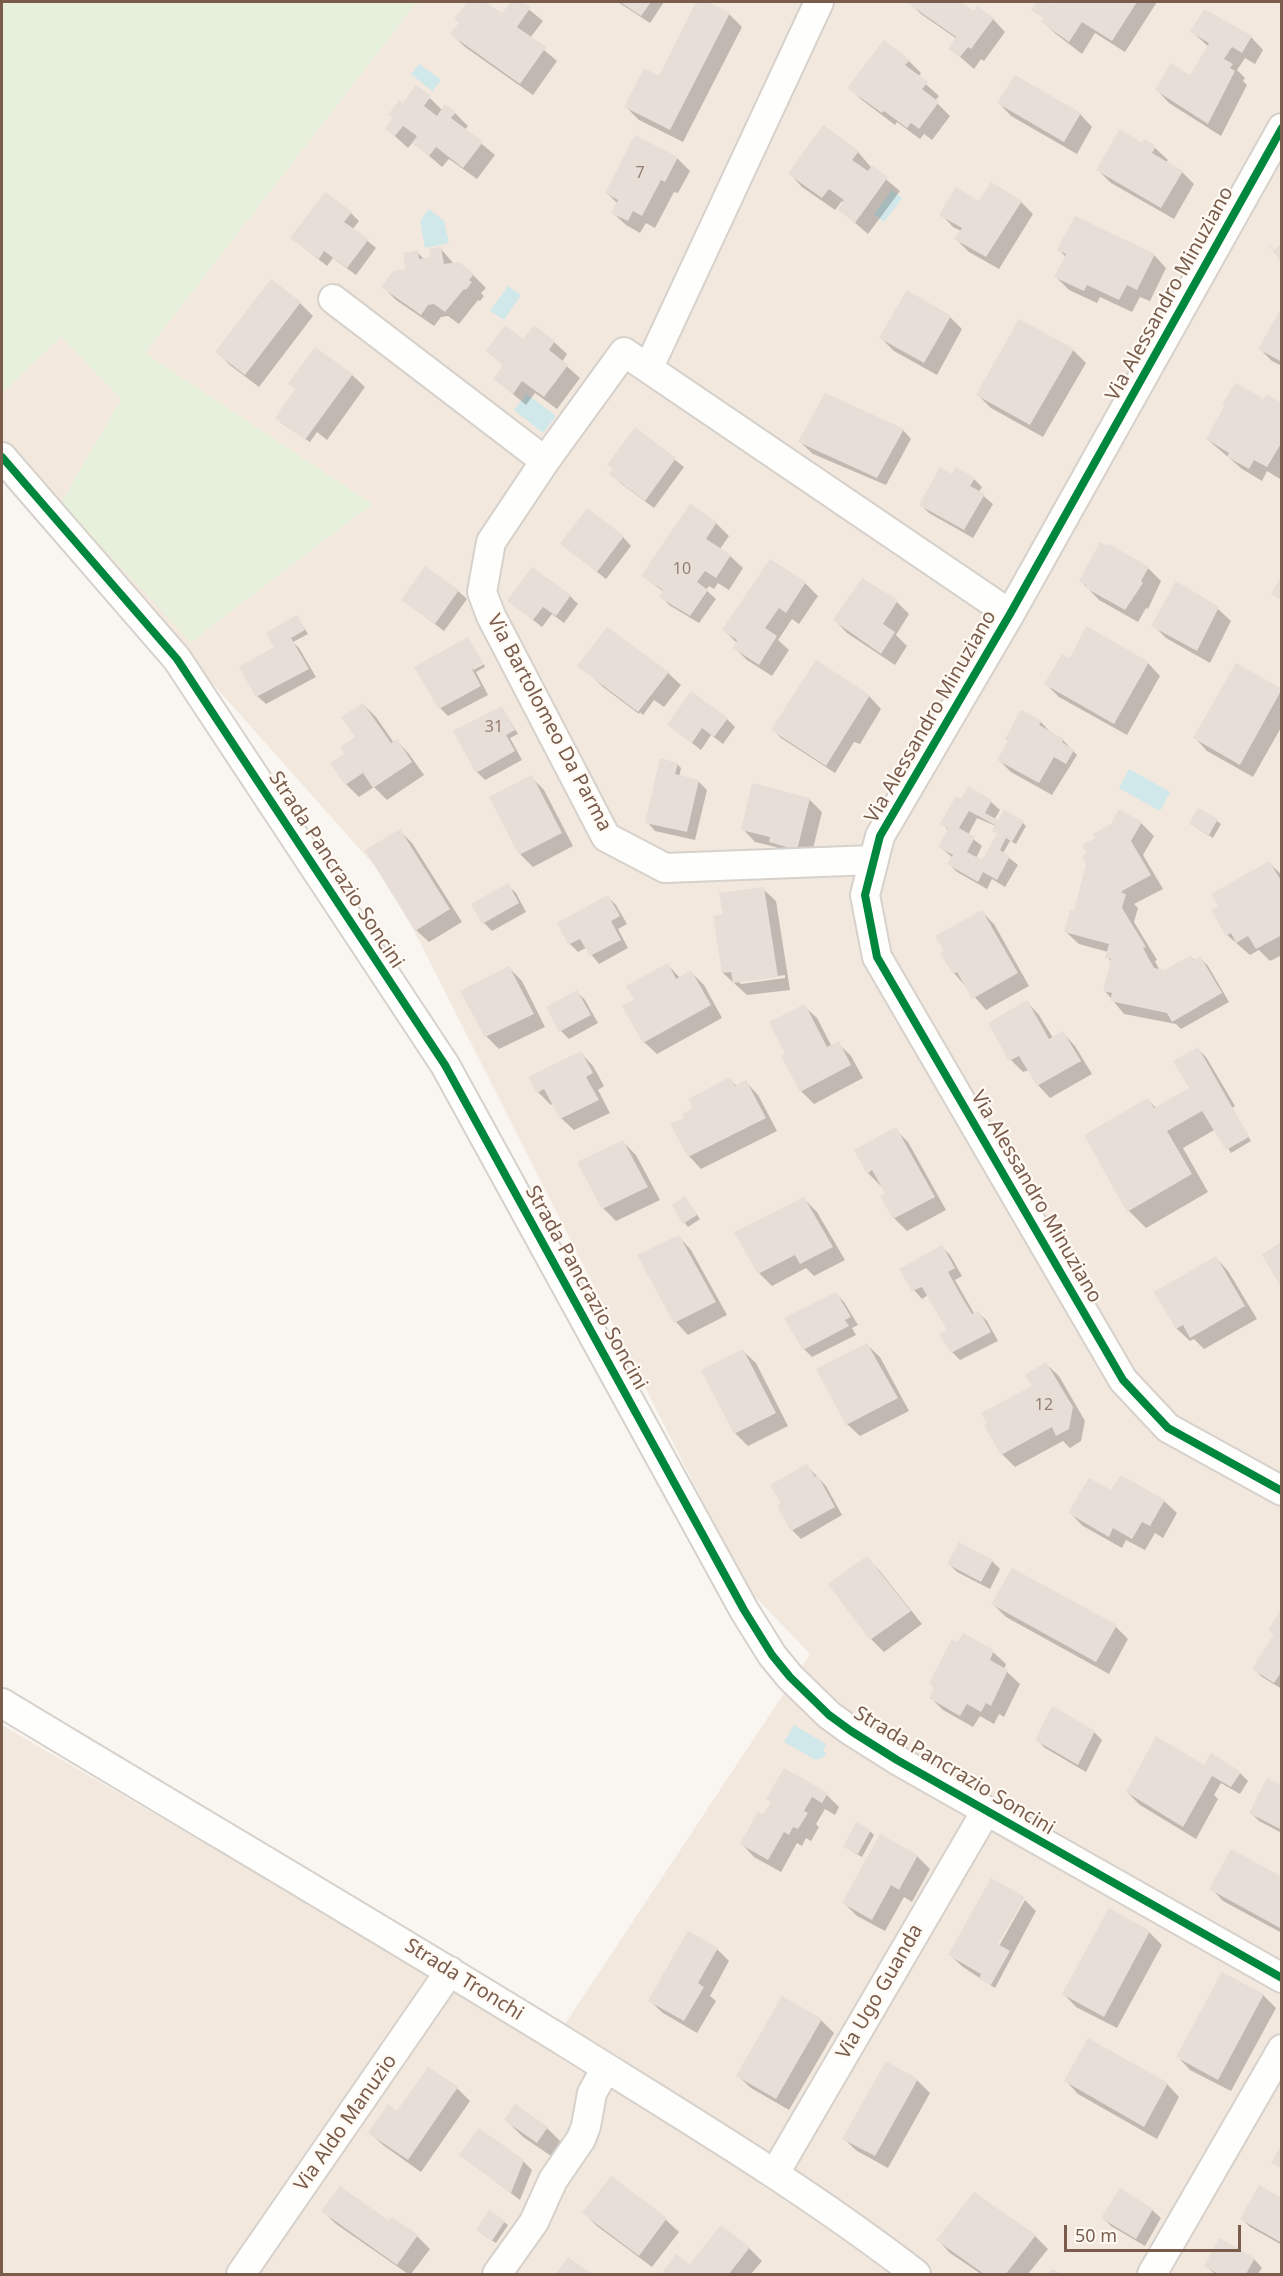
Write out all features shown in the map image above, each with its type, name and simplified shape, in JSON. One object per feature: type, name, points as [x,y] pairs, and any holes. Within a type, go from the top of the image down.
[{"type":"street","points":[[649,367],[819,2]]},
{"type":"street","name":"Via Alessandro Minuziano","points":[[1281,128],[1010,614],[880,836],[865,895],[878,957],[1123,1380],[1168,1428],[1281,1491]]},
{"type":"street","points":[[333,298],[545,461]]},
{"type":"street","name":"Via Bartolomeo Da Parma","points":[[874,860],[665,868],[606,837],[491,616],[482,592],[491,543],[545,461],[624,352],[1010,614]]},
{"type":"street","name":"Strada Pancrazio Soncini","points":[[2,457],[177,659],[445,1065],[744,1610],[772,1655],[809,1696],[851,1731],[986,1811],[1281,1978]]},
{"type":"street","name":"Strada Tronchi","points":[[2,1703],[450,1971],[775,2173],[848,2223],[916,2274]]},
{"type":"street","name":"Via Ugo Guanda","points":[[775,2173],[986,1811]]},
{"type":"street","name":"Via Aldo Manuzio","points":[[242,2274],[450,1971]]},
{"type":"street","points":[[1152,2274],[1281,2049]]},
{"type":"street","points":[[497,2274],[534,2222],[558,2173],[581,2139],[586,2126],[589,2100],[606,2068]]},
{"type":"shaded area","points":[[2,2],[1281,2],[1281,2274],[2,2274],[2,1725],[551,2045],[810,1654],[746,1587],[390,883],[2,447]]},
{"type":"green space","points":[[2,2],[417,2],[145,353],[372,504],[191,642],[61,503],[121,399],[61,337],[2,393]]},
{"type":"water","points":[[419,64],[441,80],[432,91],[411,74]]},
{"type":"water","points":[[892,190],[902,198],[884,222],[874,214]]},
{"type":"water","points":[[429,209],[444,221],[449,243],[425,248],[420,221]]},
{"type":"water","points":[[508,286],[521,295],[504,320],[490,311]]},
{"type":"water","points":[[527,394],[556,416],[543,433],[514,410]]},
{"type":"water","points":[[1129,769],[1170,792],[1160,811],[1119,788]]},
{"type":"water","points":[[794,1725],[826,1744],[823,1750],[826,1754],[824,1757],[816,1760],[784,1742]]},
{"type":"building","points":[[467,2],[485,2],[502,13],[511,2],[523,2],[531,7],[517,27],[546,47],[520,84],[450,34],[459,23],[454,19]]},
{"type":"building","points":[[620,2],[651,2],[641,16]]},
{"type":"building","points":[[696,2],[708,2],[730,13],[670,130],[624,107],[644,68],[659,76]]},
{"type":"building","points":[[906,2],[961,2],[974,11],[977,6],[994,18],[971,49],[968,47],[960,57],[948,49],[956,37]]},
{"type":"building","points":[[1036,2],[1053,4],[1054,2],[1137,2],[1112,41],[1082,22],[1069,42],[1041,22],[1044,18],[1031,10]]},
{"type":"building","points":[[1204,9],[1252,36],[1242,53],[1232,47],[1224,59],[1233,64],[1230,68],[1235,71],[1208,124],[1155,90],[1171,63],[1190,75],[1209,43],[1190,32]]},
{"type":"building","points":[[884,40],[910,60],[905,65],[928,82],[922,89],[939,102],[919,129],[911,123],[907,128],[847,88]]},
{"type":"building","points":[[1015,75],[1081,113],[1064,142],[997,103]]},
{"type":"building","points":[[416,85],[431,96],[424,106],[437,116],[445,104],[456,112],[451,118],[483,142],[463,168],[436,147],[429,156],[412,143],[417,136],[403,126],[395,136],[385,129],[393,118],[388,115],[399,100],[403,103]]},
{"type":"building","points":[[823,125],[859,151],[852,160],[868,171],[872,165],[888,177],[855,223],[838,210],[844,200],[829,189],[822,198],[788,174]]},
{"type":"building","points":[[1120,129],[1142,143],[1144,139],[1156,146],[1152,153],[1183,171],[1161,208],[1096,170]]},
{"type":"building","points":[[635,135],[678,157],[665,182],[661,180],[642,216],[633,211],[628,221],[611,213],[618,200],[605,193]]},
{"type":"building","points":[[991,182],[1022,201],[986,257],[954,239],[962,228],[939,215],[956,187],[979,201]]},
{"type":"building","points":[[325,192],[352,212],[344,222],[369,239],[347,268],[324,251],[319,259],[290,238]]},
{"type":"building","points":[[1075,216],[1155,254],[1137,290],[1127,285],[1119,300],[1087,285],[1084,291],[1054,277],[1066,254],[1057,250]]},
{"type":"building","points":[[1282,242],[1282,263],[1268,245],[1270,244],[1274,251]]},
{"type":"building","points":[[441,247],[444,264],[459,262],[474,274],[466,290],[464,289],[445,312],[434,304],[428,305],[421,315],[381,287],[393,271],[405,269],[403,253],[418,250],[419,259],[430,257],[429,249]]},
{"type":"building","points":[[271,279],[301,302],[245,375],[215,352]]},
{"type":"building","points":[[907,290],[951,316],[924,363],[879,338]]},
{"type":"building","points":[[1282,307],[1282,362],[1258,349]]},
{"type":"building","points":[[1019,319],[1074,349],[1030,425],[976,395]]},
{"type":"building","points":[[505,325],[523,339],[534,325],[555,341],[549,350],[568,365],[544,397],[522,381],[513,394],[493,379],[503,365],[486,351]]},
{"type":"building","points":[[315,347],[353,374],[305,440],[275,418],[295,389],[288,384]]},
{"type":"building","points":[[1236,383],[1264,399],[1266,394],[1282,403],[1282,442],[1267,467],[1254,460],[1249,469],[1227,457],[1229,453],[1206,439],[1225,405],[1222,404]]},
{"type":"building","points":[[825,393],[904,429],[877,478],[798,442]]},
{"type":"building","points":[[635,427],[676,458],[645,501],[609,474],[613,469],[607,465]]},
{"type":"building","points":[[940,467],[952,474],[956,467],[975,478],[970,486],[985,494],[964,530],[919,505]]},
{"type":"building","points":[[690,504],[717,522],[706,539],[731,555],[716,578],[705,571],[697,582],[708,590],[690,616],[659,597],[663,590],[641,576]]},
{"type":"building","points":[[587,508],[624,536],[597,572],[560,544]]},
{"type":"building","points":[[1100,542],[1108,546],[1109,544],[1149,567],[1141,581],[1143,583],[1125,610],[1084,587],[1086,585],[1079,581]]},
{"type":"building","points":[[770,559],[806,582],[786,613],[779,608],[765,628],[777,636],[759,665],[733,648],[737,640],[722,630]]},
{"type":"building","points":[[425,566],[459,590],[435,624],[401,600]]},
{"type":"building","points":[[532,567],[571,595],[556,616],[543,607],[533,620],[507,601]]},
{"type":"building","points":[[1282,575],[1282,600],[1271,594]]},
{"type":"building","points":[[862,578],[898,600],[883,624],[895,632],[881,654],[833,620]]},
{"type":"building","points":[[1176,581],[1219,607],[1197,651],[1151,626]]},
{"type":"building","points":[[297,615],[305,630],[291,638],[309,669],[256,697],[239,667],[274,647],[266,633]]},
{"type":"building","points":[[1086,626],[1149,662],[1114,724],[1044,684],[1062,654],[1070,658]]},
{"type":"building","points":[[607,627],[669,672],[638,712],[577,666]]},
{"type":"building","points":[[468,637],[483,663],[472,669],[481,686],[439,709],[414,667]]},
{"type":"building","points":[[816,660],[870,695],[826,766],[771,730]]},
{"type":"building","points":[[1236,663],[1282,689],[1240,765],[1193,738]]},
{"type":"building","points":[[691,691],[728,718],[714,737],[702,728],[692,743],[667,725]]},
{"type":"building","points":[[363,703],[391,743],[397,739],[412,762],[373,788],[363,773],[345,785],[330,763],[344,754],[340,747],[355,737],[341,717]]},
{"type":"building","points":[[502,706],[515,730],[506,735],[515,751],[476,773],[453,731]]},
{"type":"building","points":[[1021,710],[1042,721],[1039,725],[1064,739],[1062,742],[1074,750],[1066,764],[1054,757],[1039,783],[997,760],[1008,741],[1005,739]]},
{"type":"building","points":[[660,758],[678,763],[675,774],[699,780],[687,832],[645,823]]},
{"type":"building","points":[[532,775],[562,833],[519,855],[489,797]]},
{"type":"building","points":[[752,783],[810,798],[797,850],[769,842],[770,837],[741,830]]},
{"type":"building","points":[[968,786],[992,800],[985,813],[998,820],[1004,810],[1024,821],[1012,842],[1006,838],[1000,850],[1010,856],[997,880],[983,872],[978,882],[947,864],[953,855],[938,847],[948,829],[940,824],[956,796],[961,799]],"holes":[[[969,811],[995,825],[992,831],[997,834],[982,860],[967,852],[975,837],[959,828]]]},
{"type":"building","points":[[1198,808],[1218,819],[1209,835],[1189,824]]},
{"type":"building","points":[[1119,809],[1142,822],[1131,841],[1151,875],[1122,891],[1126,894],[1122,908],[1146,947],[1143,948],[1154,968],[1165,970],[1191,955],[1193,960],[1200,956],[1222,993],[1172,1022],[1167,1013],[1110,1001],[1112,993],[1103,991],[1111,959],[1105,958],[1109,944],[1064,932],[1070,910],[1074,911],[1086,864],[1082,856],[1087,853],[1082,845],[1095,838],[1093,834],[1111,824]]},
{"type":"building","points":[[400,829],[450,909],[415,931],[365,850]]},
{"type":"building","points":[[1269,861],[1282,882],[1282,935],[1256,949],[1248,936],[1236,943],[1231,933],[1226,936],[1211,910],[1218,906],[1211,894]]},
{"type":"building","points":[[508,883],[519,903],[482,924],[471,904]]},
{"type":"building","points":[[764,887],[778,977],[733,983],[731,972],[722,973],[713,916],[723,914],[719,893]]},
{"type":"building","points":[[608,895],[620,916],[611,921],[621,940],[590,956],[580,939],[568,945],[557,923]]},
{"type":"building","points":[[982,910],[1018,973],[972,999],[957,972],[953,974],[940,953],[944,951],[935,936]]},
{"type":"building","points":[[668,963],[676,979],[691,970],[711,1005],[643,1043],[622,1006],[634,1000],[626,986]]},
{"type":"building","points":[[509,966],[534,1014],[485,1037],[460,991]]},
{"type":"building","points":[[577,990],[591,1015],[559,1032],[546,1007]]},
{"type":"building","points":[[1027,1000],[1049,1039],[1063,1031],[1081,1061],[1037,1086],[1019,1056],[1009,1061],[988,1023]]},
{"type":"building","points":[[805,1004],[827,1047],[839,1041],[851,1065],[800,1092],[781,1056],[785,1054],[769,1022]]},
{"type":"building","points":[[1198,1047],[1249,1137],[1226,1150],[1202,1111],[1167,1131],[1192,1174],[1127,1212],[1084,1135],[1148,1098],[1154,1108],[1189,1088],[1173,1061]]},
{"type":"building","points":[[581,1051],[593,1073],[586,1077],[599,1100],[560,1119],[544,1089],[537,1093],[528,1077]]},
{"type":"building","points":[[730,1077],[735,1086],[746,1080],[766,1118],[688,1157],[670,1124],[684,1118],[682,1114],[693,1108],[688,1099]]},
{"type":"building","points":[[896,1127],[935,1197],[893,1219],[880,1196],[885,1193],[872,1170],[867,1174],[854,1150]]},
{"type":"building","points":[[623,1140],[648,1187],[602,1209],[577,1162]]},
{"type":"building","points":[[685,1196],[697,1215],[683,1224],[672,1205]]},
{"type":"building","points":[[804,1197],[833,1247],[800,1264],[795,1255],[758,1274],[734,1232]]},
{"type":"building","points":[[679,1235],[716,1302],[674,1323],[637,1255]]},
{"type":"building","points":[[1282,1241],[1282,1289],[1262,1255]]},
{"type":"building","points":[[942,1245],[955,1268],[948,1272],[959,1292],[972,1314],[979,1311],[991,1332],[951,1353],[939,1334],[947,1330],[922,1287],[912,1291],[899,1269]]},
{"type":"building","points":[[1216,1256],[1245,1306],[1190,1338],[1183,1325],[1176,1329],[1154,1292]]},
{"type":"building","points":[[836,1292],[851,1317],[845,1320],[849,1326],[803,1350],[784,1318]]},
{"type":"building","points":[[867,1343],[898,1398],[846,1425],[816,1369]]},
{"type":"building","points":[[743,1349],[776,1413],[734,1434],[701,1370]]},
{"type":"building","points":[[1046,1362],[1073,1407],[1069,1429],[1056,1436],[1052,1427],[1001,1455],[984,1425],[987,1423],[981,1413],[1032,1386],[1025,1375]]},
{"type":"building","points":[[807,1464],[815,1477],[818,1476],[835,1507],[791,1531],[777,1506],[781,1503],[770,1485]]},
{"type":"building","points":[[1121,1475],[1165,1500],[1150,1526],[1142,1522],[1132,1539],[1113,1528],[1109,1537],[1068,1513],[1089,1478],[1111,1490]]},
{"type":"building","points":[[959,1542],[993,1560],[981,1582],[947,1564]]},
{"type":"building","points":[[867,1556],[911,1611],[870,1640],[828,1584]]},
{"type":"building","points":[[1012,1568],[1117,1625],[1096,1662],[991,1604]]},
{"type":"building","points":[[1282,1608],[1282,1671],[1274,1683],[1252,1669],[1274,1634],[1268,1630]]},
{"type":"building","points":[[963,1633],[994,1650],[990,1660],[1008,1670],[991,1706],[986,1703],[981,1712],[967,1704],[960,1716],[929,1698],[935,1687],[929,1683],[952,1639],[958,1642]]},
{"type":"building","points":[[1052,1706],[1095,1731],[1078,1765],[1035,1740]]},
{"type":"building","points":[[1156,1736],[1204,1765],[1211,1753],[1241,1772],[1231,1787],[1212,1776],[1183,1827],[1126,1792]]},
{"type":"building","points":[[784,1768],[828,1793],[822,1803],[812,1797],[804,1811],[808,1813],[798,1829],[793,1827],[789,1835],[784,1832],[768,1860],[740,1844],[758,1812],[763,1815],[771,1802],[766,1799]]},
{"type":"building","points":[[1267,1778],[1282,1785],[1282,1830],[1249,1813]]},
{"type":"building","points":[[856,1822],[871,1830],[858,1854],[843,1847]]},
{"type":"building","points":[[880,1834],[918,1855],[899,1890],[891,1885],[872,1920],[842,1903]]},
{"type":"building","points":[[1231,1849],[1282,1877],[1282,1929],[1209,1889]]},
{"type":"building","points":[[991,1878],[1025,1897],[998,1944],[1010,1951],[991,1985],[979,1979],[981,1974],[948,1955]]},
{"type":"building","points":[[1109,1908],[1150,1931],[1104,2017],[1062,1994]]},
{"type":"building","points":[[688,1931],[718,1948],[698,1983],[704,1987],[684,2021],[648,2001]]},
{"type":"building","points":[[1222,1972],[1264,1994],[1218,2080],[1176,2057]]},
{"type":"building","points":[[782,1996],[822,2019],[776,2099],[736,2076]]},
{"type":"building","points":[[1088,2038],[1168,2083],[1144,2127],[1064,2081]]},
{"type":"building","points":[[886,2061],[918,2079],[875,2156],[842,2139]]},
{"type":"building","points":[[428,2067],[458,2087],[408,2160],[368,2133],[388,2104],[397,2111]]},
{"type":"building","points":[[515,2104],[548,2127],[537,2143],[504,2120]]},
{"type":"building","points":[[479,2128],[524,2160],[511,2193],[459,2155]]},
{"type":"building","points":[[1282,2144],[1282,2169],[1271,2163]]},
{"type":"building","points":[[611,2176],[667,2218],[639,2256],[582,2213]]},
{"type":"building","points":[[1259,2185],[1282,2198],[1282,2243],[1240,2219]]},
{"type":"building","points":[[340,2186],[389,2221],[392,2217],[418,2235],[397,2265],[321,2211]]},
{"type":"building","points":[[1120,2188],[1153,2209],[1136,2239],[1101,2218]]},
{"type":"building","points":[[974,2192],[1036,2235],[1006,2274],[984,2274],[936,2240]]},
{"type":"building","points":[[489,2210],[505,2221],[492,2241],[476,2230]]},
{"type":"building","points":[[721,2225],[750,2247],[729,2274],[661,2274],[676,2254],[690,2264]]},
{"type":"building","points":[[1220,2238],[1255,2258],[1246,2274],[1218,2274],[1204,2266]]},
{"type":"building","points":[[568,2257],[592,2274],[556,2274]]},
{"type":"building","points":[[1052,2269],[1061,2274],[1048,2274]]},
{"type":"cycle path","points":[[1282,128],[1010,614],[880,836],[865,895],[877,957],[1123,1380],[1168,1428],[1282,1491]]},
{"type":"cycle path","points":[[2,457],[177,659],[445,1065],[744,1610],[772,1655],[790,1677],[829,1715],[897,1760],[1282,1978]]}]
